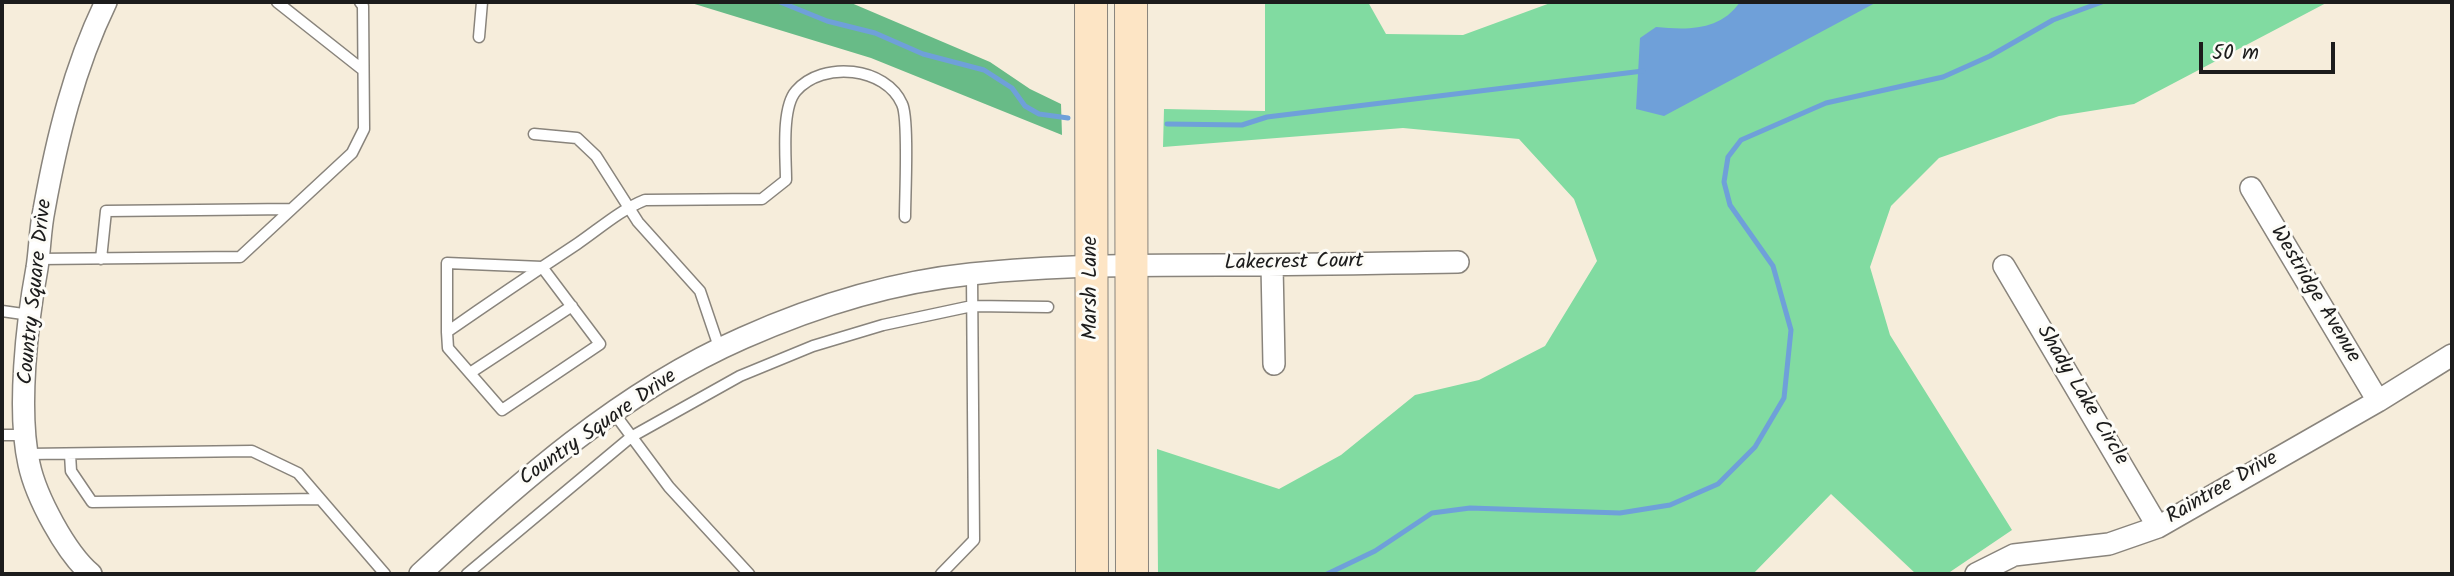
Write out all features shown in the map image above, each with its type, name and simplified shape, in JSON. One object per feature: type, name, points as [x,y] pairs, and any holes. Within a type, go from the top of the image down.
[{"type":"main road","name":"Marsh Lane","points":[[1091,2],[1093,574]]},
{"type":"main road","name":"Marsh Lane","points":[[1131,2],[1132,574]]},
{"type":"street","name":"Country Square Drive","points":[[92,574],[83,567],[57,529],[34,481],[27,444],[26,370],[43,213],[79,60],[106,2]]},
{"type":"street","name":"Westridge Avenue","points":[[2251,188],[2378,401]]},
{"type":"street","name":"Lakecrest Court","points":[[1131,265],[1458,262]]},
{"type":"street","name":"Country Square Drive","points":[[430,571],[519,485],[614,413],[660,382],[720,350],[829,305],[910,284],[972,274],[1131,265]]},
{"type":"street","points":[[1272,265],[1274,364]]},
{"type":"street","name":"Shady Lake Circle","points":[[2004,266],[2158,527]]},
{"type":"street","name":"Raintree Drive","points":[[1976,574],[2014,555],[2109,544],[2158,527],[2378,401],[2452,355]]},
{"type":"lane","points":[[276,2],[363,70]]},
{"type":"lane","points":[[38,259],[240,257],[352,153],[364,129],[363,6],[360,2]]},
{"type":"lane","points":[[480,37],[482,2]]},
{"type":"lane","points":[[446,332],[629,207],[645,200],[762,200],[786,180],[787,110],[795,91],[814,78],[842,72],[871,75],[894,88],[904,107],[905,217]]},
{"type":"lane","points":[[534,134],[577,138],[596,156],[629,207],[700,291],[720,350]]},
{"type":"lane","points":[[100,259],[106,211],[291,209]]},
{"type":"lane","points":[[447,263],[542,267],[600,344],[502,410],[448,348],[447,263]]},
{"type":"lane","points":[[941,574],[974,540],[972,274]]},
{"type":"lane","points":[[470,373],[572,306]]},
{"type":"lane","points":[[467,574],[631,437],[740,376],[813,346],[883,325],[972,306],[1048,307]]},
{"type":"lane","points":[[2,311],[30,315]]},
{"type":"lane","points":[[614,413],[669,487],[749,574]]},
{"type":"lane","points":[[2,435],[70,454],[252,451],[298,473],[385,574]]},
{"type":"lane","points":[[70,454],[71,471],[92,502],[320,499]]},
{"type":"green space","points":[[688,2],[849,2],[990,62],[1030,89],[1061,104],[1062,135],[871,58]]},
{"type":"green space","points":[[1265,2],[1368,2],[1386,34],[1463,35],[1553,2],[2328,2],[2134,104],[2059,116],[1939,158],[1891,206],[1870,267],[1890,335],[2012,530],[1947,574],[1916,574],[1831,494],[1753,574],[1158,574],[1157,449],[1279,489],[1341,455],[1415,395],[1479,380],[1545,346],[1597,261],[1574,199],[1519,139],[1403,128],[1163,147],[1164,109],[1265,111]]},
{"type":"water","points":[[1740,2],[1877,2],[1664,116],[1636,109],[1640,38],[1656,27],[1691,28],[1713,23],[1732,12]]},
{"type":"waterway","points":[[780,2],[827,21],[875,33],[923,54],[984,70],[1012,88],[1025,106],[1039,114],[1068,118]]},
{"type":"waterway","points":[[1327,574],[1375,551],[1432,513],[1470,508],[1620,513],[1670,505],[1718,484],[1755,447],[1784,398],[1791,330],[1773,266],[1730,205],[1724,182],[1728,157],[1741,140],[1826,103],[1943,77],[1990,56],[2053,20],[2102,2]]},
{"type":"waterway","points":[[1167,124],[1242,125],[1267,117],[1643,71]]}]
